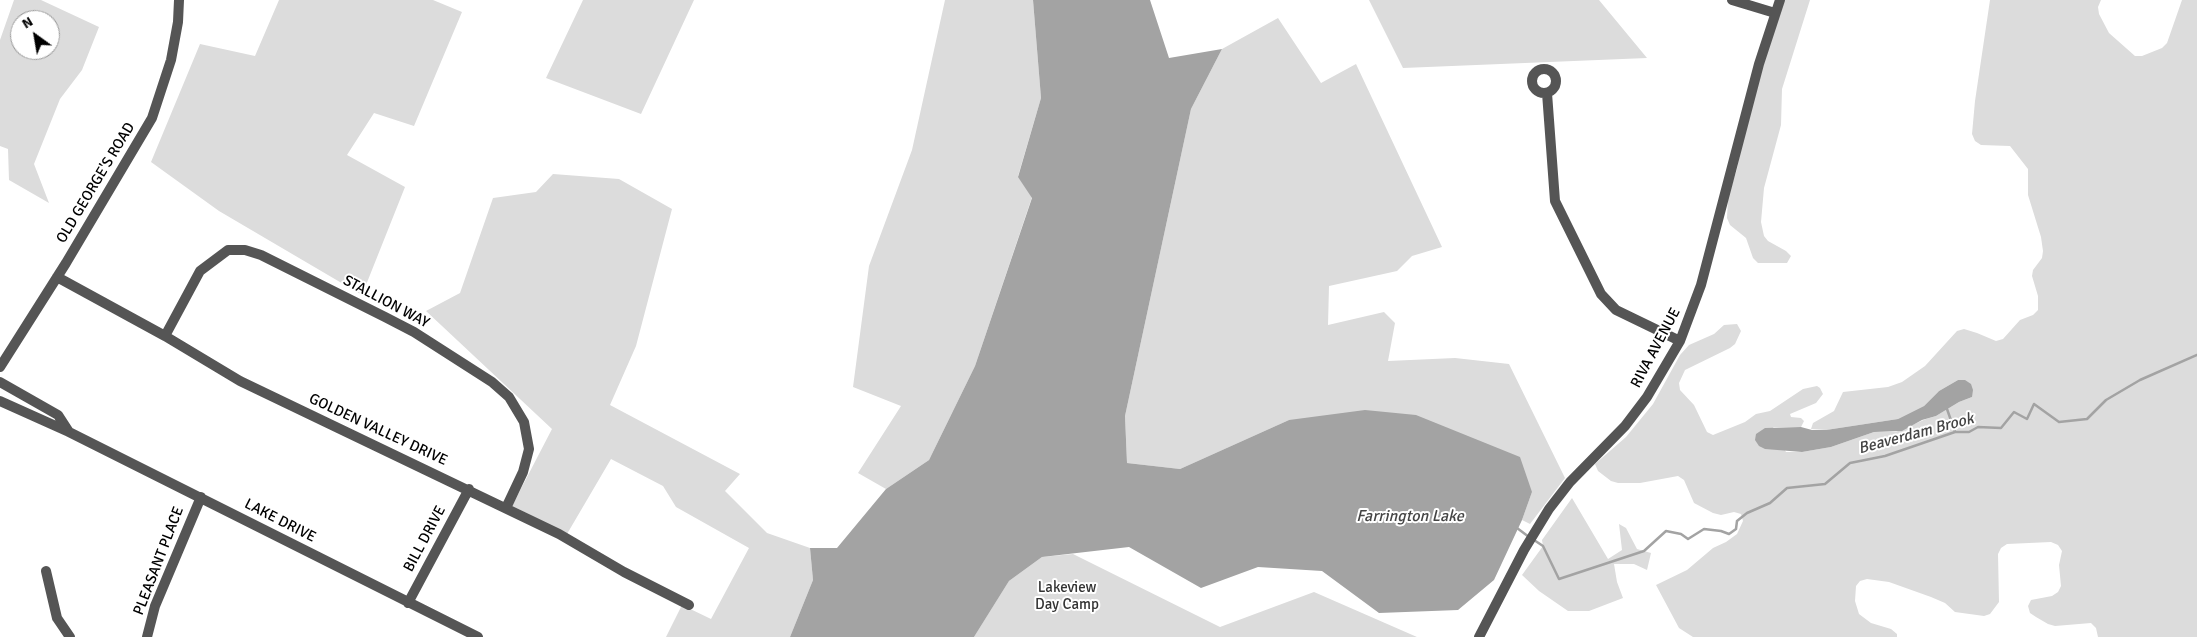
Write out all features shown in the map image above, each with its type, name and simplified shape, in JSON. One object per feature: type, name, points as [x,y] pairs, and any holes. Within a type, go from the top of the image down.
[{"type":"street","name":"OLD GEORGE'S ROAD","points":[[0,367],[57,277],[152,118],[171,60],[178,22],[179,0]]},
{"type":"street","points":[[1732,0],[1775,13]]},
{"type":"street","name":"RIVA AVENUE","points":[[1479,637],[1531,538],[1549,509],[1570,482],[1625,426],[1647,397],[1680,341],[1701,285],[1754,82],[1780,0]]},
{"type":"street","points":[[1547,93],[1555,201],[1601,294],[1616,310],[1680,341]]},
{"type":"street","name":"STALLION WAY","points":[[165,336],[200,271],[228,250],[246,250],[261,254],[376,312],[414,332],[492,382],[509,397],[524,422],[529,449],[523,472],[506,508]]},
{"type":"street","name":"GOLDEN VALLEY DRIVE","points":[[57,277],[165,336],[240,381],[559,534],[624,572],[689,605]]},
{"type":"street","name":"LAKE DRIVE","points":[[0,382],[58,415],[69,432]]},
{"type":"street","name":"LAKE DRIVE","points":[[0,401],[69,432],[478,637]]},
{"type":"street","name":"BILL DRIVE","points":[[408,603],[468,489]]},
{"type":"street","name":"PLEASANT PLACE","points":[[147,637],[155,606],[200,497]]},
{"type":"street","points":[[46,571],[57,618],[70,637]]},
{"type":"green space","points":[[14,0],[41,0],[99,27],[82,70],[60,99],[34,164],[49,203],[9,180],[8,149],[0,146],[0,40],[10,11],[10,60],[60,60],[60,10],[10,10]]},
{"type":"green space","points":[[279,0],[433,0],[462,12],[414,126],[374,113],[347,155],[405,187],[362,295],[219,211],[151,162],[200,44],[255,56]]},
{"type":"green space","points":[[583,0],[694,0],[641,114],[546,78]]},
{"type":"green space","points":[[945,0],[1033,0],[1041,98],[1018,176],[1032,197],[975,366],[929,460],[886,489],[858,473],[901,406],[853,387],[869,266],[912,150]]},
{"type":"green space","points":[[1369,0],[1599,0],[1647,58],[1403,68]]},
{"type":"green space","points":[[1783,0],[1810,0],[1782,89],[1781,125],[1764,188],[1761,222],[1764,236],[1768,241],[1791,256],[1787,263],[1758,263],[1753,258],[1746,238],[1730,225],[1727,218],[1728,197],[1737,169],[1748,113]]},
{"type":"green space","points":[[1990,0],[2101,0],[2098,7],[2099,14],[2109,33],[2135,56],[2142,56],[2162,48],[2167,43],[2182,0],[2197,0],[2197,637],[2098,637],[2096,628],[2091,623],[2055,626],[2036,617],[2030,613],[2028,606],[2031,600],[2052,596],[2058,592],[2061,586],[2059,565],[2062,551],[2058,545],[2051,542],[2007,544],[2001,548],[1998,554],[1999,602],[1990,614],[1984,616],[1955,612],[1945,603],[1931,597],[1889,582],[1867,579],[1860,581],[1856,586],[1855,601],[1859,614],[1871,623],[1891,629],[1897,634],[1897,637],[1693,637],[1679,628],[1656,585],[1687,570],[1713,548],[1737,534],[1743,521],[1741,514],[1734,512],[1721,515],[1694,503],[1684,480],[1678,476],[1640,483],[1618,483],[1611,481],[1598,471],[1595,464],[1626,437],[1653,404],[1680,355],[1689,345],[1714,334],[1724,325],[1737,324],[1741,331],[1735,344],[1730,348],[1685,370],[1679,383],[1680,390],[1694,405],[1707,432],[1713,435],[1745,422],[1756,414],[1770,411],[1803,389],[1817,386],[1820,388],[1823,394],[1816,403],[1790,414],[1791,417],[1801,418],[1804,421],[1801,427],[1773,427],[1786,452],[1802,452],[1831,447],[1874,432],[1896,432],[1936,416],[1959,402],[1972,397],[1958,380],[1939,391],[1924,406],[1898,419],[1826,430],[1811,429],[1813,423],[1834,411],[1843,392],[1888,387],[1902,382],[1925,366],[1957,331],[1964,329],[1996,341],[2003,339],[2020,320],[2033,315],[2038,310],[2038,296],[2032,276],[2033,270],[2042,258],[2043,251],[2041,237],[2028,195],[2028,169],[2010,146],[1981,145],[1975,141],[1972,134]]},
{"type":"green space","points":[[1278,18],[1321,83],[1356,64],[1442,247],[1412,256],[1397,271],[1329,286],[1328,325],[1384,312],[1395,323],[1388,361],[1455,358],[1509,364],[1565,478],[1530,524],[1522,520],[1532,492],[1289,420],[1180,469],[1127,463],[1125,416],[1191,109],[1222,49]]},
{"type":"green space","points":[[553,174],[619,179],[672,209],[636,346],[610,405],[740,474],[725,491],[767,533],[810,548],[813,580],[790,637],[666,637],[682,605],[711,619],[749,548],[676,507],[663,486],[611,459],[567,534],[512,506],[552,429],[426,311],[460,293],[493,198],[536,192]]},
{"type":"green space","points":[[1572,498],[1608,559],[1622,550],[1619,524],[1626,528],[1637,549],[1651,553],[1647,570],[1634,564],[1614,564],[1617,582],[1623,598],[1589,611],[1568,611],[1539,591],[1522,575],[1543,546],[1542,540]]},
{"type":"green space","name":"Lakeview Day Camp","points":[[1073,554],[1220,627],[1314,592],[1417,637],[974,637],[1009,581],[1042,557]]},
{"type":"water","name":"Farrington Lake","points":[[1033,0],[1150,0],[1169,58],[1222,49],[1191,109],[1125,416],[1127,463],[1180,469],[1289,420],[1365,410],[1416,415],[1520,457],[1532,492],[1522,520],[1494,580],[1458,610],[1379,613],[1322,571],[1258,567],[1201,588],[1129,547],[1042,557],[1009,581],[974,637],[790,637],[813,580],[810,548],[837,548],[886,489],[929,460],[975,366],[1032,198],[1018,177],[1041,98]]},
{"type":"water","points":[[1958,380],[1965,380],[1971,384],[1973,390],[1972,397],[1902,431],[1874,432],[1831,447],[1802,452],[1765,449],[1759,446],[1755,440],[1756,434],[1765,428],[1801,427],[1812,430],[1826,430],[1898,419],[1924,406],[1939,391]]},
{"type":"waterway","name":"Beaverdam Brook","points":[[1534,540],[1543,546],[1559,579],[1644,551],[1666,531],[1681,534],[1688,539],[1704,529],[1729,534],[1736,529],[1737,521],[1747,513],[1770,503],[1787,488],[1825,484],[1850,463],[1885,456],[1955,432],[1969,432],[1978,427],[2001,428],[2014,412],[2027,419],[2034,404],[2059,422],[2087,419],[2106,400],[2140,380],[2197,355]]},
{"type":"waterway","points":[[1947,409],[1955,432]]},
{"type":"waterway","name":"Beaverdam Brook","points":[[1517,528],[1529,537]]}]
